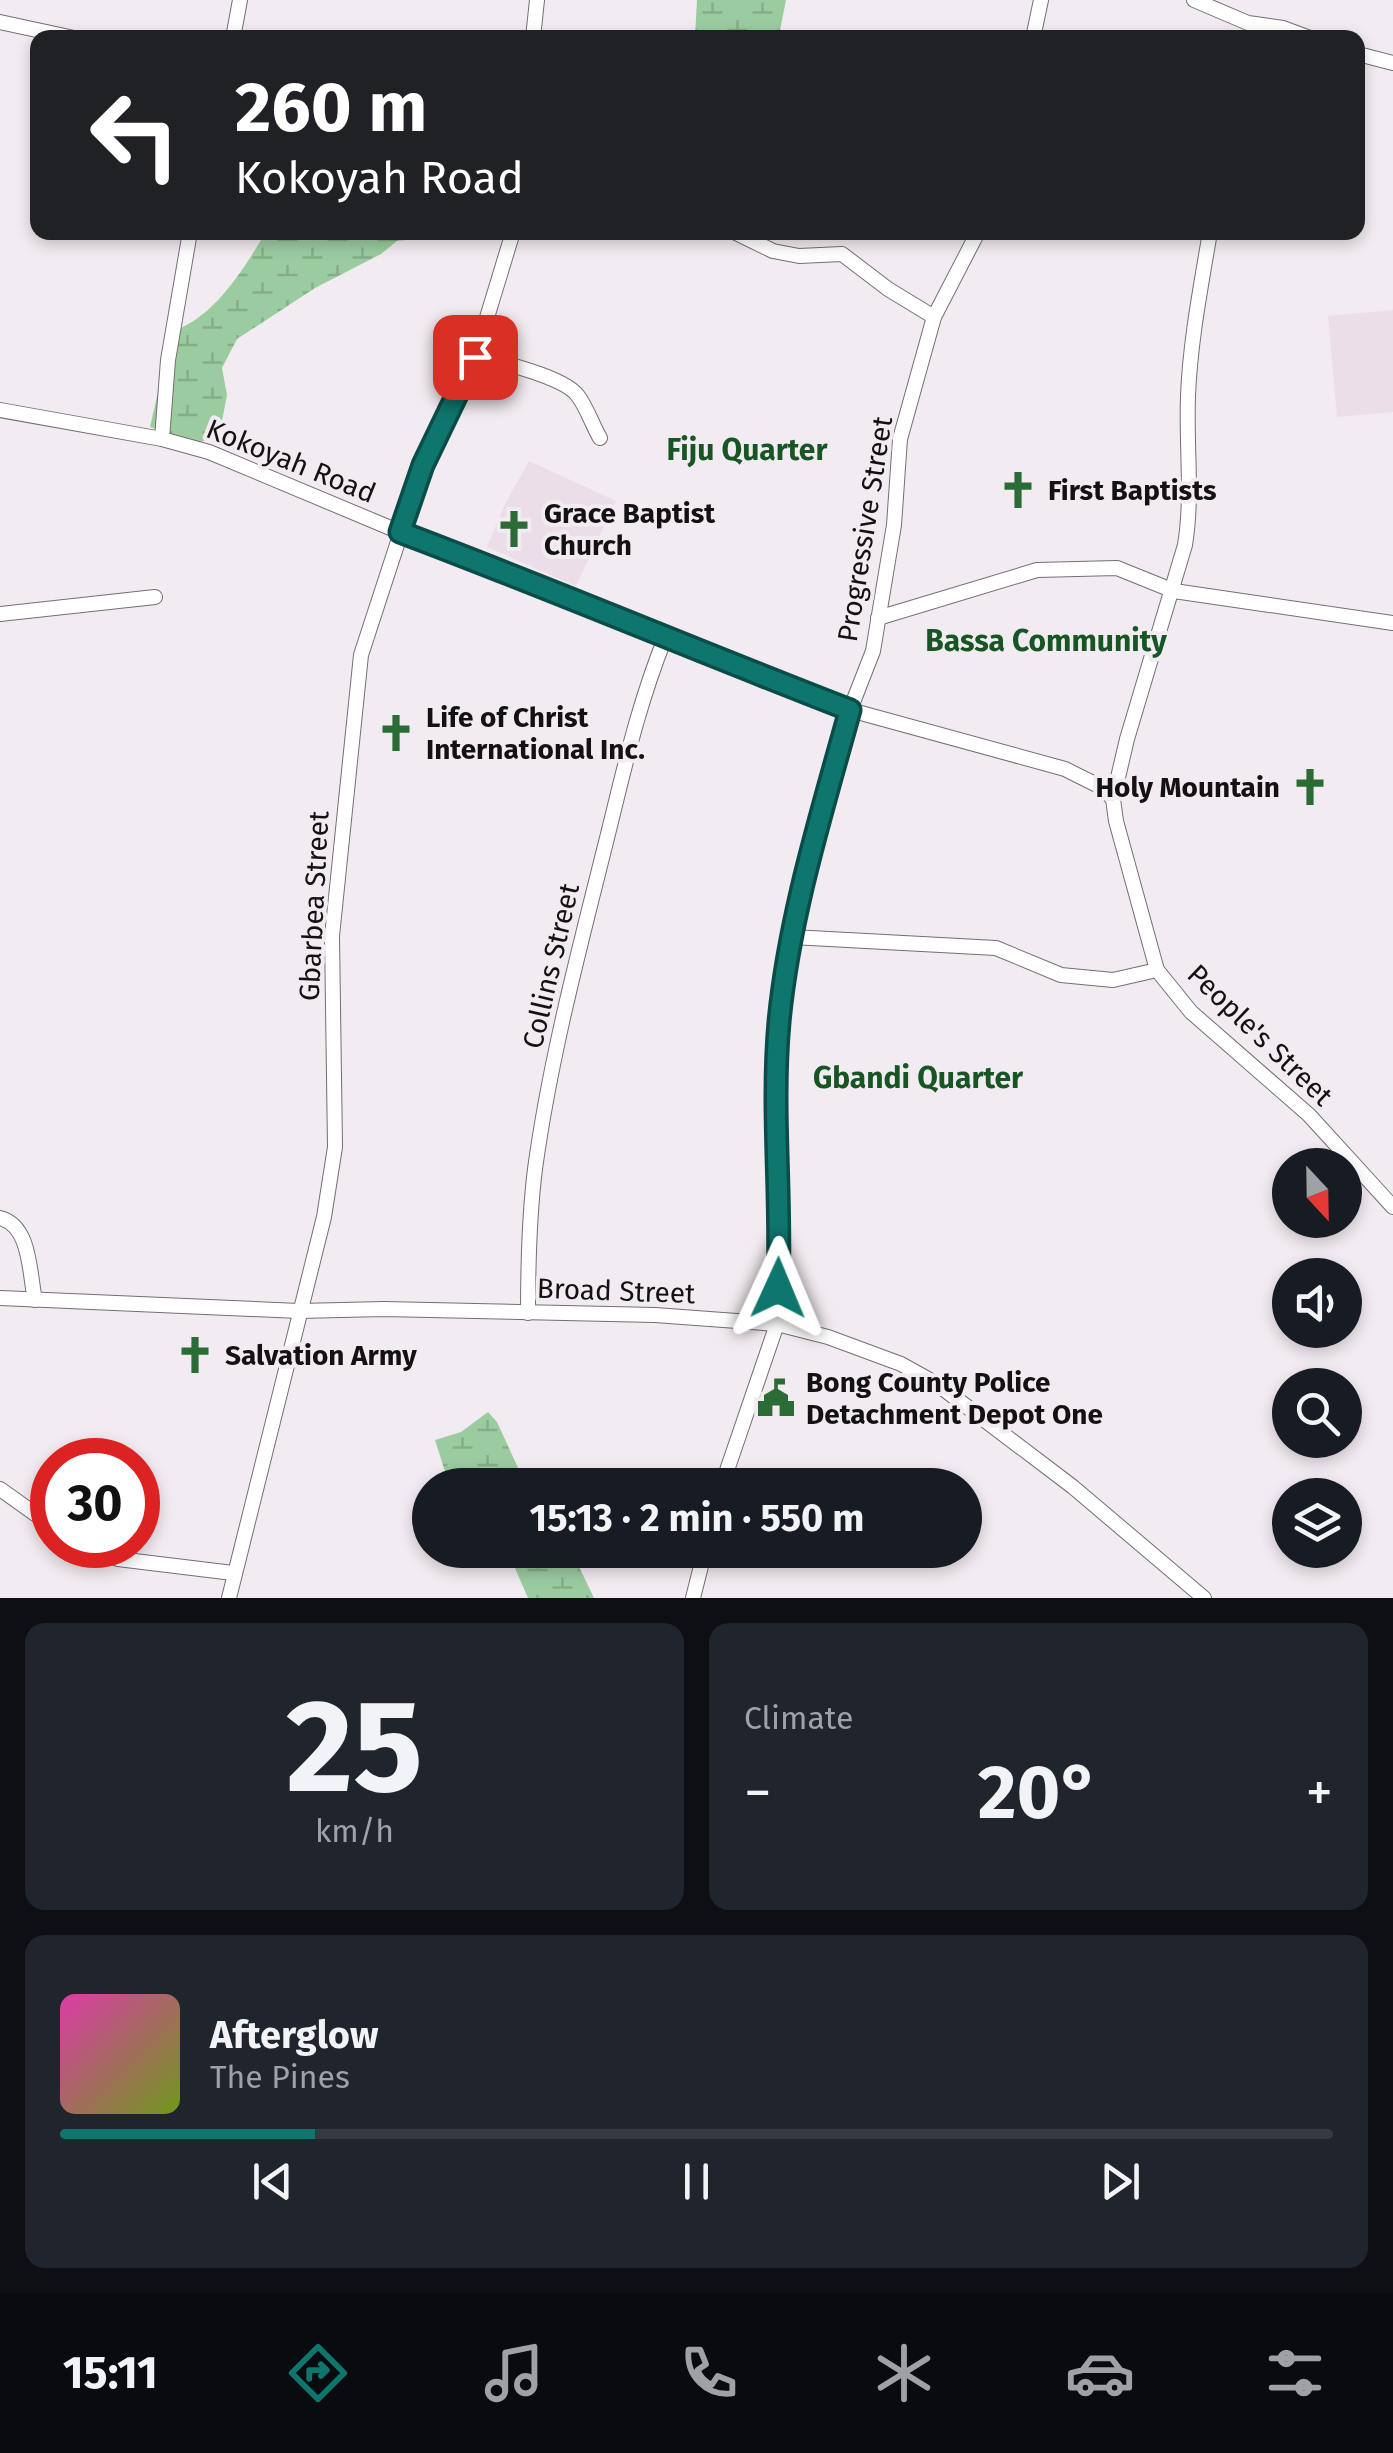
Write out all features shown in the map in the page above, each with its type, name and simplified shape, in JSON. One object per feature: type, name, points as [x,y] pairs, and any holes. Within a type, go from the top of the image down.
[{"type":"street","points":[[234,30],[240,0]]},
{"type":"street","points":[[534,30],[537,0]]},
{"type":"street","points":[[1035,30],[1041,0]]},
{"type":"street","points":[[1194,0],[1247,30],[1288,30]]},
{"type":"street","points":[[0,22],[37,30]]},
{"type":"street","points":[[1365,56],[1393,63]]},
{"type":"street","points":[[162,439],[168,360],[189,240]]},
{"type":"street","name":"Gbarbea Street","points":[[229,1598],[324,1217],[335,1147],[332,936],[361,655],[423,465],[475,357],[511,240]]},
{"type":"street","points":[[750,240],[773,251],[798,256],[842,254],[934,318]]},
{"type":"street","name":"Progressive Street","points":[[728,1468],[776,1324],[780,1252],[775,1105],[779,1021],[792,938],[850,710],[873,652],[894,524],[900,439],[934,318],[974,240]]},
{"type":"street","name":"People's Street","points":[[1209,240],[1188,391],[1189,521],[1174,591],[1127,739],[1113,799],[1116,821],[1157,970],[1191,1012],[1308,1115],[1393,1207]]},
{"type":"street","points":[[475,357],[503,362],[571,387],[600,438]]},
{"type":"street","name":"Kokoyah Road","points":[[0,410],[162,439],[232,460],[400,532],[527,579],[850,710],[1065,769],[1103,788],[1113,799]]},
{"type":"street","points":[[878,618],[1037,570],[1118,568],[1174,591],[1393,623]]},
{"type":"street","points":[[0,614],[155,598]]},
{"type":"street","name":"Collins Street","points":[[528,1314],[528,1244],[535,1168],[559,1038],[641,698],[665,638]]},
{"type":"street","points":[[792,938],[996,948],[1061,975],[1113,980],[1157,970]]},
{"type":"street","points":[[0,1218],[13,1222],[22,1232],[35,1300]]},
{"type":"street","name":"Broad Street","points":[[0,1298],[299,1311],[654,1315],[776,1324],[862,1348],[937,1384],[1073,1487],[1204,1598]]},
{"type":"street","points":[[0,1489],[30,1510]]},
{"type":"street","points":[[160,1564],[233,1573]]},
{"type":"street","points":[[693,1598],[700,1568]]},
{"type":"shaded area","points":[[1393,310],[1393,412],[1337,417],[1328,316]]},
{"type":"shaded area","points":[[529,461],[616,501],[576,586],[487,547]]},
{"type":"green space","points":[[697,0],[786,0],[780,30],[695,30]]},
{"type":"green space","points":[[260,240],[406,240],[397,241],[381,254],[315,288],[237,339],[222,368],[227,395],[219,437],[196,443],[150,427],[172,331],[201,316],[237,276]]},
{"type":"green space","points":[[488,1412],[497,1422],[518,1468],[444,1468],[435,1440],[461,1432]]},
{"type":"green space","points":[[515,1568],[580,1568],[594,1598],[528,1598]]},
{"type":"place","name":"First Baptists","points":[[1018,490]]},
{"type":"place","name":"Grace Baptist Church","points":[[514,529]]},
{"type":"place","name":"Life of Christ International Inc.","points":[[396,733]]},
{"type":"place","name":"Holy Mountain","points":[[1310,787]]},
{"type":"place","name":"Salvation Army","points":[[195,1355]]},
{"type":"place","name":"Bong County Police Detachment Depot One","points":[[776,1398]]},
{"type":"district","name":"Fiju Quarter","points":[[747,450]]},
{"type":"district","name":"Bassa Community","points":[[1046,641]]},
{"type":"district","name":"Gbandi Quarter","points":[[918,1078]]},
{"type":"route","points":[[475,357],[423,465],[400,532],[527,579],[850,710],[792,938],[779,1021],[775,1105],[778,1288]]}]
